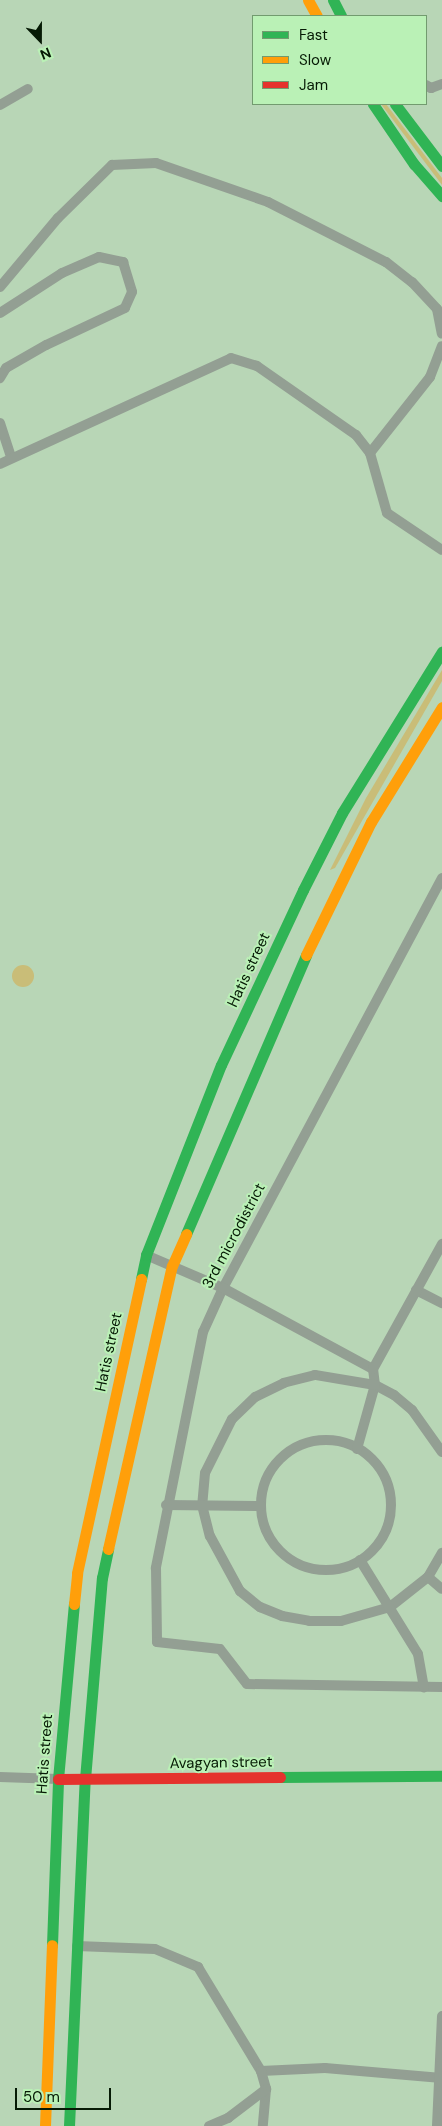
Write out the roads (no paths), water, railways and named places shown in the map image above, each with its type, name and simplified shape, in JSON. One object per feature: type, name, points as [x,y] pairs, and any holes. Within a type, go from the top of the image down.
[{"type":"main road","points":[[308,0],[316,15]]},
{"type":"main road","points":[[333,0],[340,15]]},
{"type":"main road","points":[[374,105],[414,164],[442,196]]},
{"type":"main road","points":[[396,105],[442,166]]},
{"type":"main road","name":"Hatis street","points":[[45,2126],[58,1779],[77,1573],[146,1255],[221,1065],[303,890],[342,813],[442,652]]},
{"type":"main road","points":[[68,2126],[85,1779],[102,1578],[172,1266],[251,1077],[316,934],[371,822],[442,707]]},
{"type":"main road","name":"Avagyan street","points":[[58,1779],[442,1776]]},
{"type":"street","points":[[427,86],[431,88],[442,84]]},
{"type":"street","points":[[0,105],[28,89]]},
{"type":"street","points":[[0,286],[58,218],[112,165],[156,163],[268,202],[386,262],[412,282],[437,309],[442,334]]},
{"type":"street","points":[[0,313],[62,273],[98,257],[123,262],[132,292],[125,308],[46,345],[6,368],[0,378]]},
{"type":"street","points":[[370,453],[430,378],[442,346]]},
{"type":"street","points":[[0,464],[11,456],[231,358],[257,366],[356,435],[370,453],[387,513],[442,550]]},
{"type":"street","points":[[0,423],[11,456]]},
{"type":"street","name":"3rd microdistrict","points":[[424,1686],[247,1684],[220,1649],[157,1642],[156,1568],[166,1505],[203,1332],[224,1288],[442,878]]},
{"type":"street","points":[[357,1449],[375,1385],[373,1369],[442,1244]]},
{"type":"street","points":[[146,1255],[224,1288],[373,1369]]},
{"type":"street","points":[[416,1290],[442,1302]]},
{"type":"street","points":[[442,1452],[412,1410],[375,1385],[315,1375],[284,1383],[255,1397],[232,1419],[205,1473],[202,1505],[210,1536],[223,1564],[240,1591],[260,1607],[282,1616],[309,1621],[341,1621],[390,1607],[428,1577],[442,1554]]},
{"type":"street","points":[[330,1440],[357,1449],[382,1471],[391,1494],[392,1507],[385,1534],[360,1560],[339,1568],[321,1570],[296,1563],[274,1545],[262,1520],[261,1506],[264,1486],[271,1471],[282,1458],[299,1447],[316,1441],[330,1440]]},
{"type":"street","points":[[166,1505],[261,1506]]},
{"type":"street","points":[[360,1560],[418,1654],[424,1686],[442,1687]]},
{"type":"street","points":[[428,1577],[442,1589]]},
{"type":"street","name":"Avagyan street","points":[[0,1777],[58,1779]]},
{"type":"street","points":[[77,1946],[155,1950],[198,1967],[262,2071],[266,2089],[263,2126]]},
{"type":"street","points":[[437,2126],[441,2078],[442,2016]]},
{"type":"street","points":[[262,2071],[325,2068],[441,2078]]},
{"type":"street","points":[[209,2126],[228,2118],[266,2089]]}]
